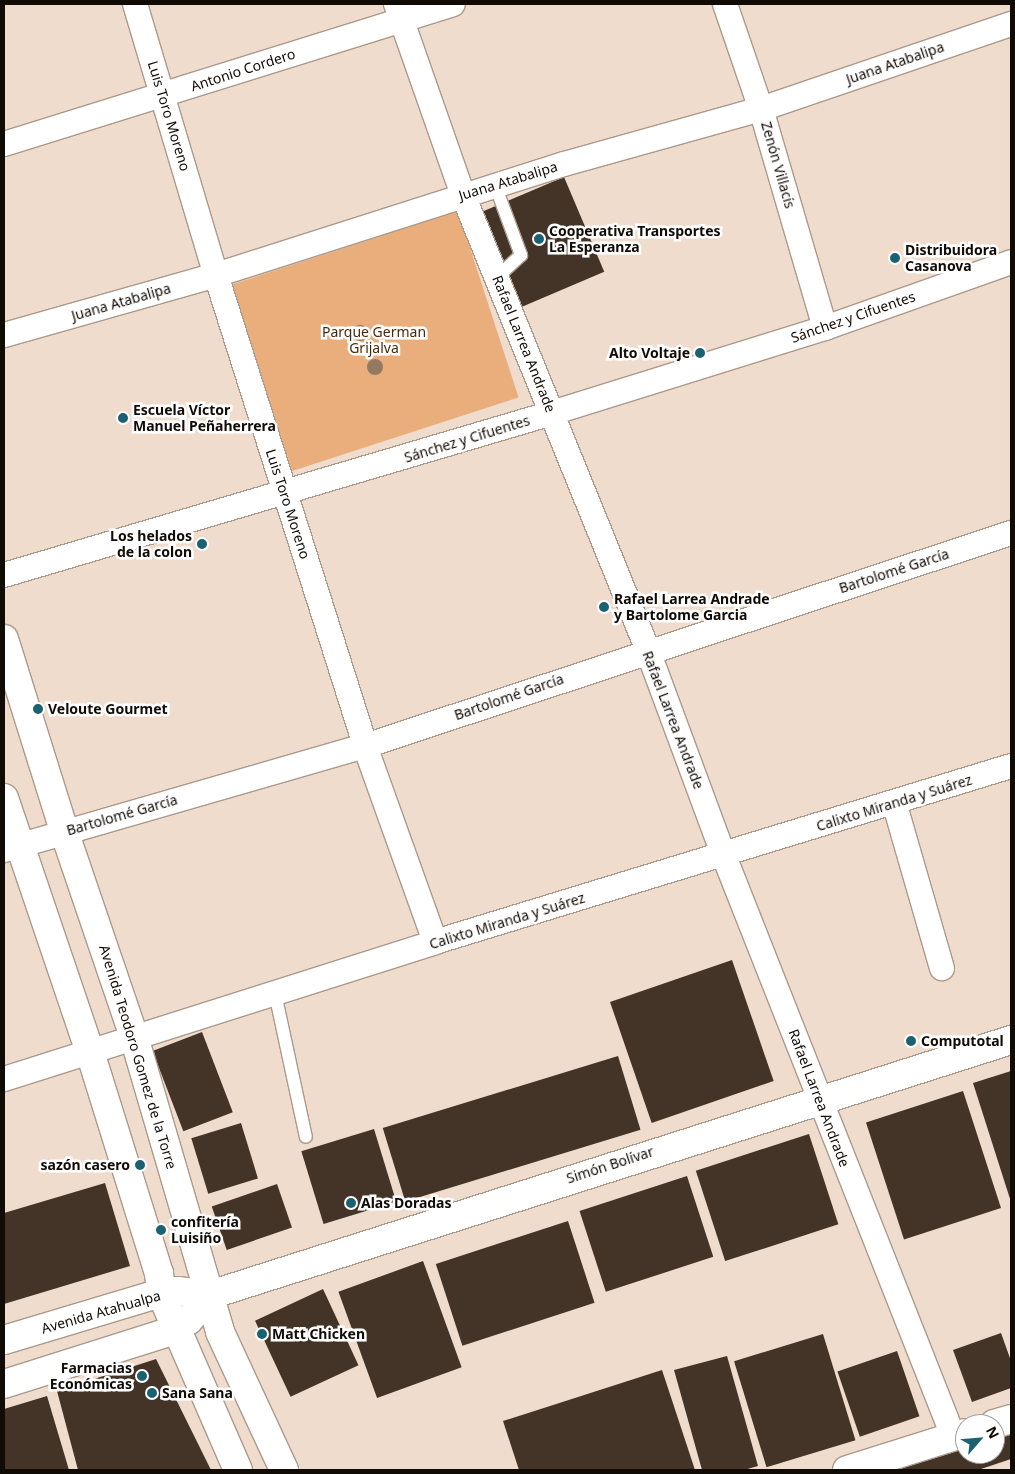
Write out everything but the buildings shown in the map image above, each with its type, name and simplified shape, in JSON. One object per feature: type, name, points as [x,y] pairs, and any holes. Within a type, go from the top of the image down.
[{"type":"main road","name":"Avenida Teodoro Gomez de la Torre","points":[[4,639],[64,831],[134,1037],[220,1332],[284,1470]]},
{"type":"main road","points":[[4,798],[11,848],[90,1052],[159,1273],[161,1293],[175,1330],[238,1470]]},
{"type":"main road","name":"Simón Bolívar","points":[[210,1295],[820,1099],[1011,1040]]},
{"type":"main road","name":"Avenida Atahualpa","points":[[4,1340],[161,1293],[178,1291],[210,1295]]},
{"type":"main road","points":[[4,1384],[175,1330],[189,1320],[210,1295]]},
{"type":"main road","points":[[847,1470],[955,1436]]},
{"type":"street","name":"Luis Toro Moreno","points":[[135,4],[216,275],[365,746],[435,942]]},
{"type":"street","name":"Antonio Cordero","points":[[4,144],[164,96],[399,12],[453,4]]},
{"type":"street","name":"Zenón Villacís","points":[[725,4],[761,108],[825,328]]},
{"type":"street","name":"Rafael Larrea Andrade","points":[[399,12],[463,195],[648,651],[724,856],[820,1099],[955,1425]]},
{"type":"street","name":"Juana Atabalipa","points":[[4,335],[216,275],[463,195],[761,108],[1011,24]]},
{"type":"street","name":"Sánchez y Cifuentes","points":[[4,575],[285,494],[552,413],[825,328],[1011,262]]},
{"type":"street","name":"Bartolomé García","points":[[11,848],[64,831],[365,746],[648,651],[1011,533]]},
{"type":"street","name":"Calixto Miranda y Suárez","points":[[4,1079],[435,942],[724,856],[1011,766]]},
{"type":"street","points":[[894,802],[942,968]]},
{"type":"lane","points":[[496,185],[521,255],[505,270],[496,274]]},
{"type":"lane","points":[[275,993],[306,1137]]},
{"type":"green space","name":"Parque German Grijalva","points":[[458,211],[519,397],[292,471],[232,285]]},
{"type":"place","name":"Cooperativa Transportes La Esperanza","points":[[539,239]]},
{"type":"place","name":"Distribuidora Casanova","points":[[895,258]]},
{"type":"place","name":"Alto Voltaje","points":[[700,353]]},
{"type":"place","name":"Escuela Víctor Manuel Peñaherrera","points":[[123,418]]},
{"type":"place","name":"Los helados de la colon","points":[[202,544]]},
{"type":"place","name":"Rafael Larrea Andrade y Bartolome Garcia","points":[[604,607]]},
{"type":"place","name":"Veloute Gourmet","points":[[38,709]]},
{"type":"place","name":"Computotal","points":[[911,1041]]},
{"type":"place","name":"sazón casero","points":[[140,1165]]},
{"type":"place","name":"Alas Doradas","points":[[351,1203]]},
{"type":"place","name":"confitería Luisiño","points":[[161,1230]]},
{"type":"place","name":"Matt Chicken","points":[[262,1334]]},
{"type":"place","name":"Farmacias Económicas","points":[[142,1376]]},
{"type":"place","name":"Sana Sana","points":[[152,1393]]}]
